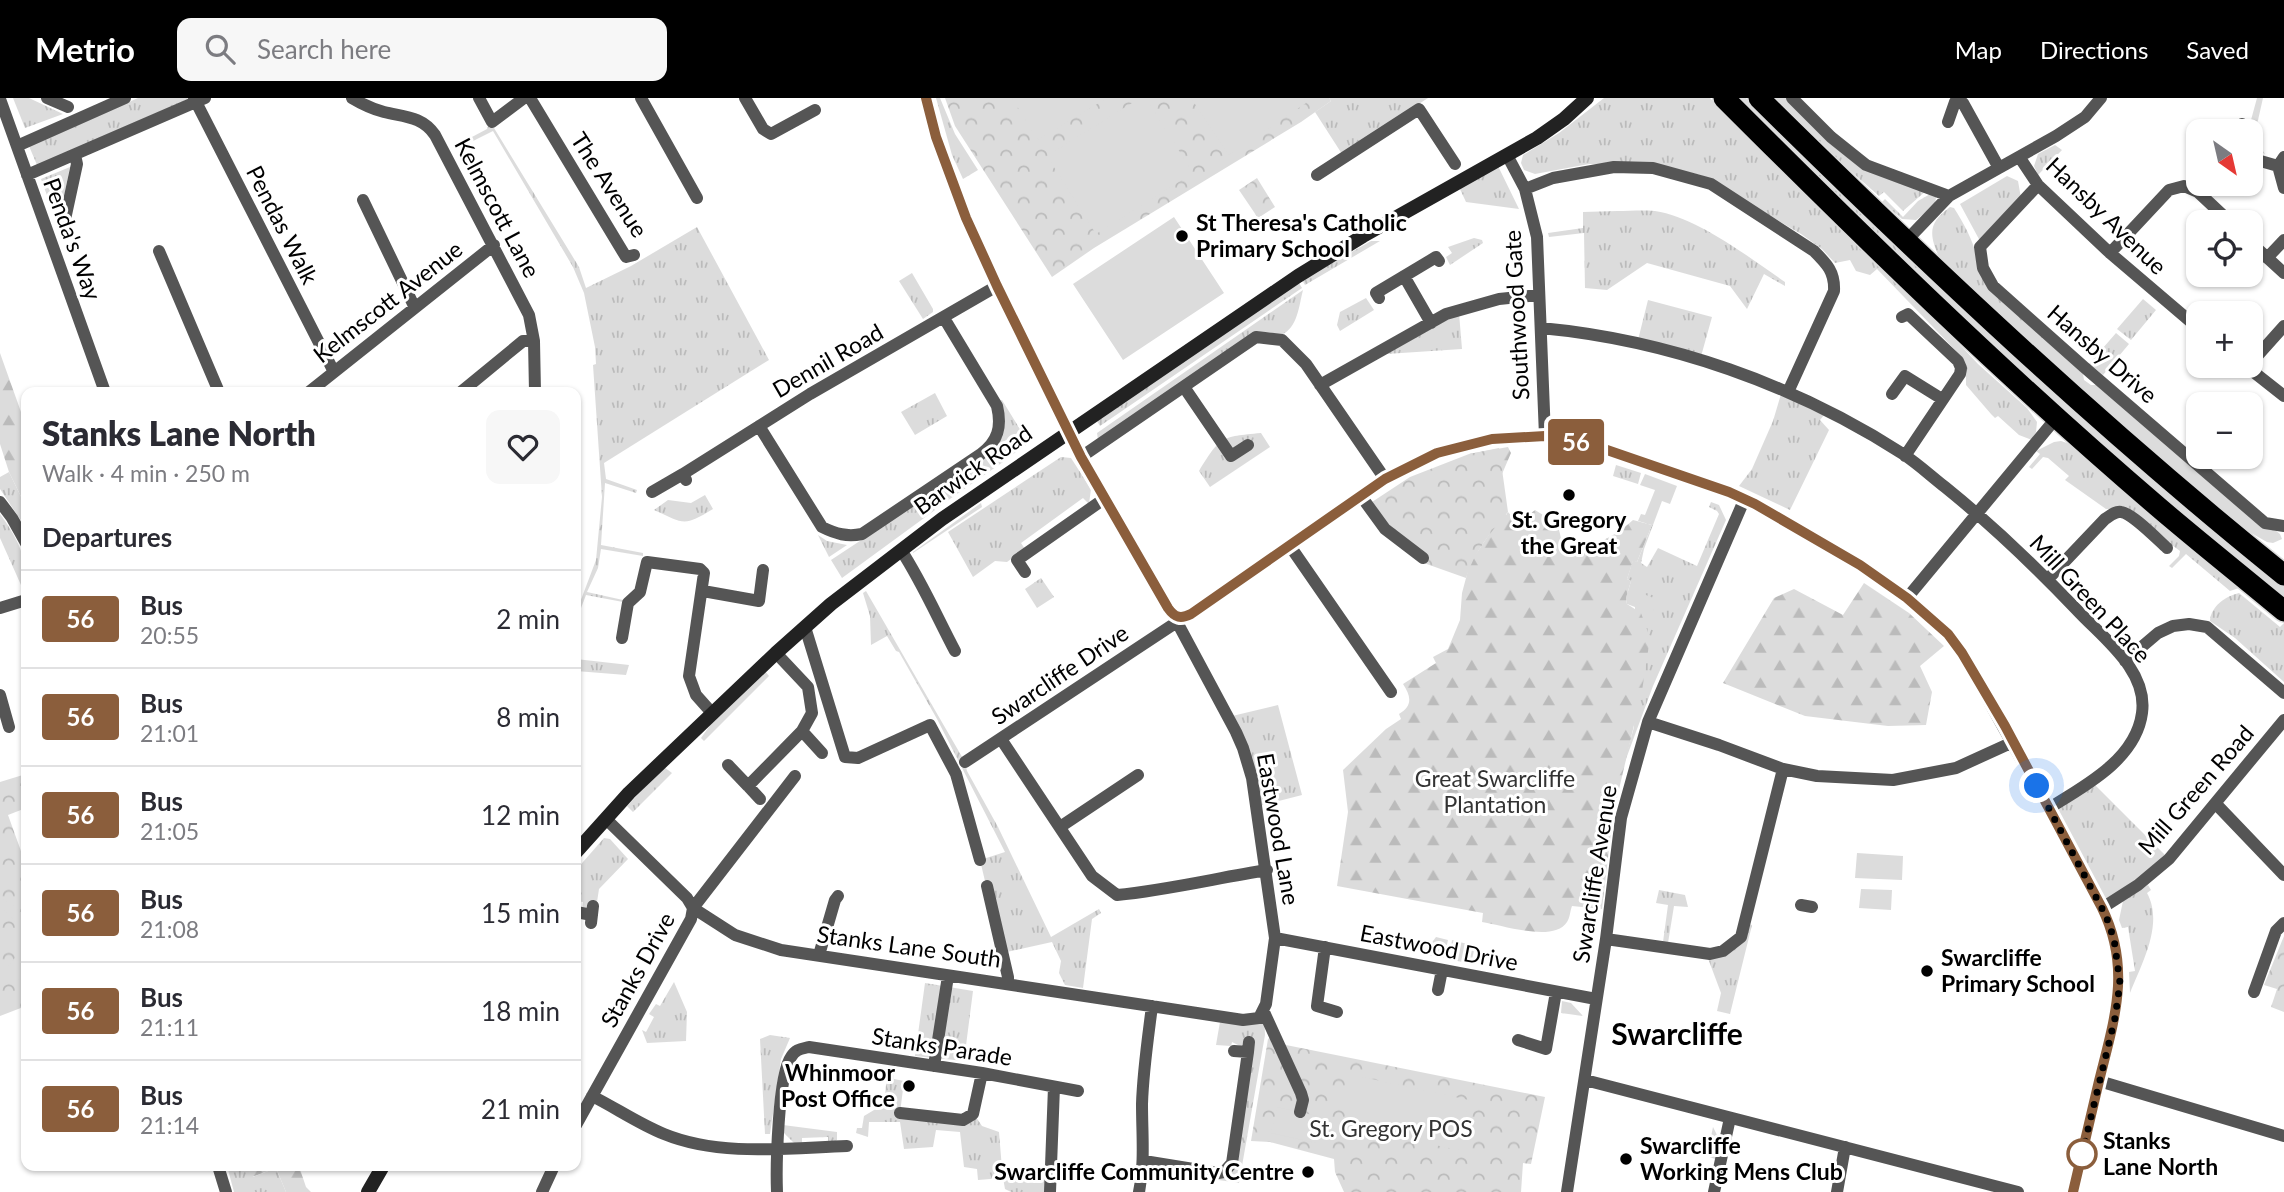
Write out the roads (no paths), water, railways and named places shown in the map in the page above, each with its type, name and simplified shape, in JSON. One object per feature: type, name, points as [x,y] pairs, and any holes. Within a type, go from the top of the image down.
[{"type":"highway","points":[[1724,98],[1845,220],[2057,417],[2157,506],[2284,611]]},
{"type":"highway","points":[[1759,98],[2076,397],[2284,575]]},
{"type":"street","points":[[47,98],[68,107]]},
{"type":"street","points":[[17,146],[125,98]]},
{"type":"street","name":"Kelmscott Lane","points":[[352,98],[375,109],[416,118],[430,128],[529,315],[534,341],[535,387]]},
{"type":"street","points":[[479,98],[492,122],[527,98]]},
{"type":"street","name":"The Avenue","points":[[527,98],[626,257],[634,255]]},
{"type":"street","points":[[641,98],[697,198]]},
{"type":"street","points":[[745,98],[763,129],[771,134],[815,110]]},
{"type":"street","name":"Eastwood Lane","points":[[926,98],[936,137],[966,218],[997,286],[1081,457],[1168,608],[1177,619],[1243,748],[1252,778],[1275,938],[1264,1012]]},
{"type":"street","name":"Barwick Road","points":[[581,846],[712,713],[776,653],[831,604],[943,518],[1297,276],[1507,155],[1557,124],[1587,98]]},
{"type":"street","points":[[1792,98],[1831,137],[1866,165],[1949,196]]},
{"type":"street","points":[[1907,240],[1949,196],[2020,158],[2085,117],[2101,98]]},
{"type":"street","name":"Penda's Way","points":[[0,99],[103,387]]},
{"type":"street","points":[[27,175],[198,99]]},
{"type":"street","name":"Pendas Walk","points":[[198,99],[334,372]]},
{"type":"street","points":[[1948,122],[1955,103],[1963,103],[1999,168]]},
{"type":"street","points":[[1317,175],[1419,109],[1455,164]]},
{"type":"street","name":"Penda's Way","points":[[64,224],[77,164],[75,155]]},
{"type":"street","name":"Southwood Gate","points":[[1507,155],[1525,189],[1537,237],[1545,436]]},
{"type":"street","name":"Hansby Avenue","points":[[2020,158],[2038,185],[2110,253],[2186,318]]},
{"type":"street","points":[[2263,159],[2281,161],[2284,188]]},
{"type":"street","points":[[1525,189],[1553,177],[1614,167],[1653,168],[1711,184],[1814,251],[1828,264],[1835,276],[1835,291],[1788,392]]},
{"type":"street","name":"Hansby Drive","points":[[2038,185],[1980,247],[1983,268],[1993,286],[2265,523],[2284,527]]},
{"type":"street","points":[[2110,253],[2169,190],[2184,186],[2197,192],[2217,210]]},
{"type":"street","points":[[363,200],[414,306]]},
{"type":"street","points":[[2267,258],[2284,240]]},
{"type":"street","name":"Kelmscott Avenue","points":[[315,387],[494,245]]},
{"type":"street","points":[[159,251],[217,387]]},
{"type":"street","points":[[2263,254],[2284,273]]},
{"type":"street","points":[[1379,298],[1376,293],[1436,257],[1439,261]]},
{"type":"street","points":[[1404,276],[1431,323]]},
{"type":"street","name":"Dennil Road","points":[[652,492],[684,477],[760,426],[997,286]]},
{"type":"street","points":[[1320,385],[1446,314],[1499,299],[1539,295]]},
{"type":"street","points":[[1902,317],[1908,314],[1960,365],[1960,374],[1905,456]]},
{"type":"street","points":[[760,426],[822,527],[843,535],[862,534],[981,454],[994,442],[998,434],[1000,423],[997,406],[944,317]]},
{"type":"street","points":[[2263,349],[2284,326]]},
{"type":"street","name":"Mill Green Place","points":[[1541,328],[1585,333],[1656,348],[1700,360],[1774,392],[1788,392],[1905,456],[1979,514],[2048,579],[2125,661],[2138,680],[2143,695],[2138,733],[2125,752],[2091,781],[2049,808]]},
{"type":"street","points":[[1081,457],[1256,337],[1282,340],[1306,364],[1385,479]]},
{"type":"street","points":[[467,387],[523,341],[534,341]]},
{"type":"street","points":[[1892,394],[1905,376],[1942,399]]},
{"type":"street","points":[[2262,378],[2284,396]]},
{"type":"street","points":[[1184,387],[1231,456],[1248,445]]},
{"type":"street","points":[[1907,598],[2057,417]]},
{"type":"street","name":"Swarcliffe Drive","points":[[965,762],[1177,619],[1191,614],[1385,479],[1437,453],[1492,439],[1545,436],[1607,450],[1745,499],[1860,565],[1907,598],[1948,634],[2014,742],[2102,908],[2114,939],[2120,983],[2115,1018],[2073,1192]]},
{"type":"street","points":[[1361,496],[1385,529],[1423,558]]},
{"type":"street","points":[[1025,572],[1017,560],[1104,499]]},
{"type":"street","name":"Swarcliffe Avenue","points":[[1567,1192],[1606,939],[1621,818],[1648,722],[1745,499]]},
{"type":"street","points":[[0,502],[21,534]]},
{"type":"street","points":[[2048,579],[2105,519],[2116,512],[2131,516],[2168,551]]},
{"type":"street","points":[[1290,546],[1391,692]]},
{"type":"street","points":[[901,550],[921,582],[955,651]]},
{"type":"street","points":[[622,638],[628,603],[640,592],[647,562],[664,562],[700,569],[704,573],[703,591],[689,676],[696,695],[712,713]]},
{"type":"street","points":[[703,591],[759,601],[763,570]]},
{"type":"street","points":[[0,608],[21,602]]},
{"type":"street","points":[[2125,661],[2158,633],[2173,626],[2189,624],[2207,627],[2284,693]]},
{"type":"street","points":[[805,627],[845,757],[858,758],[930,725],[956,774],[979,860]]},
{"type":"street","points":[[748,786],[802,732],[812,713],[808,687],[776,653]]},
{"type":"street","points":[[0,695],[9,727]]},
{"type":"street","name":"Mill Green Road","points":[[2102,908],[2138,885],[2169,859],[2284,720]]},
{"type":"street","points":[[1648,722],[1783,769],[1817,776],[1893,780],[1956,768],[2014,742]]},
{"type":"street","points":[[802,732],[822,753]]},
{"type":"street","points":[[1001,739],[1092,876],[1117,895],[1266,870]]},
{"type":"street","points":[[728,765],[760,799]]},
{"type":"street","points":[[1606,939],[1710,954],[1723,951],[1741,937],[1783,769]]},
{"type":"street","points":[[1060,827],[1138,775]]},
{"type":"street","name":"Stanks Drive","points":[[581,1116],[691,919],[693,908],[795,776]]},
{"type":"street","points":[[2216,804],[2284,875]]},
{"type":"street","name":"Stanks Lane South","points":[[606,819],[687,898],[693,908],[735,935],[756,944],[948,976],[1252,1020],[1259,1018],[1264,1012]]},
{"type":"street","points":[[987,886],[1008,983]]},
{"type":"street","points":[[819,955],[838,896]]},
{"type":"street","points":[[581,913],[592,915]]},
{"type":"street","points":[[2254,992],[2276,931],[2284,923]]},
{"type":"street","name":"Eastwood Drive","points":[[1275,938],[1596,999]]},
{"type":"street","points":[[1325,947],[1317,1006],[1337,1012]]},
{"type":"street","points":[[1438,990],[1442,970]]},
{"type":"street","points":[[934,1066],[948,976]]},
{"type":"street","points":[[1518,1040],[1546,1048],[1556,992]]},
{"type":"street","points":[[1139,1192],[1144,1161],[1144,1065],[1152,1006]]},
{"type":"street","points":[[1264,1012],[1301,1093],[1300,1112]]},
{"type":"street","name":"Stanks Parade","points":[[777,1149],[785,1075],[789,1058],[798,1049],[809,1047],[982,1073],[1078,1091]]},
{"type":"street","points":[[1144,1161],[1218,1173],[1228,1169],[1232,1163],[1248,1047],[1234,1051]]},
{"type":"street","points":[[900,1113],[963,1120],[973,1114],[982,1073]]},
{"type":"street","points":[[1585,1080],[2018,1192]]},
{"type":"street","points":[[2099,1081],[2284,1136]]},
{"type":"street","points":[[1050,1192],[1054,1087]]},
{"type":"street","points":[[592,1096],[664,1134],[680,1139],[741,1149],[847,1146]]},
{"type":"street","points":[[1714,1192],[1730,1118]]},
{"type":"street","points":[[1837,1192],[1845,1147]]},
{"type":"street","points":[[777,1149],[777,1192]]},
{"type":"street","points":[[220,1171],[226,1192]]},
{"type":"street","points":[[368,1192],[380,1171]]},
{"type":"street","points":[[542,1192],[552,1171]]},
{"type":"street","points":[[1959,1192],[1962,1178]]},
{"type":"place","name":"St Theresa's Catholic Primary School","points":[[1182,236]]},
{"type":"place","name":"St. Gregory the Great","points":[[1569,495]]},
{"type":"place","name":"Swarcliffe Primary School","points":[[1927,971]]},
{"type":"place","name":"Whinmoor Post Office","points":[[909,1086]]},
{"type":"place","name":"Stanks Lane North","points":[[2082,1154]]},
{"type":"place","name":"Swarcliffe Working Mens Club","points":[[1626,1159]]},
{"type":"place","name":"Swarcliffe Community Centre","points":[[1308,1172]]},
{"type":"district","name":"Swarcliffe","points":[[1677,1035]]},
{"type":"park label","name":"Great Swarcliffe Plantation","points":[[1495,792]]},
{"type":"park label","name":"St. Gregory POS","points":[[1391,1129]]}]
